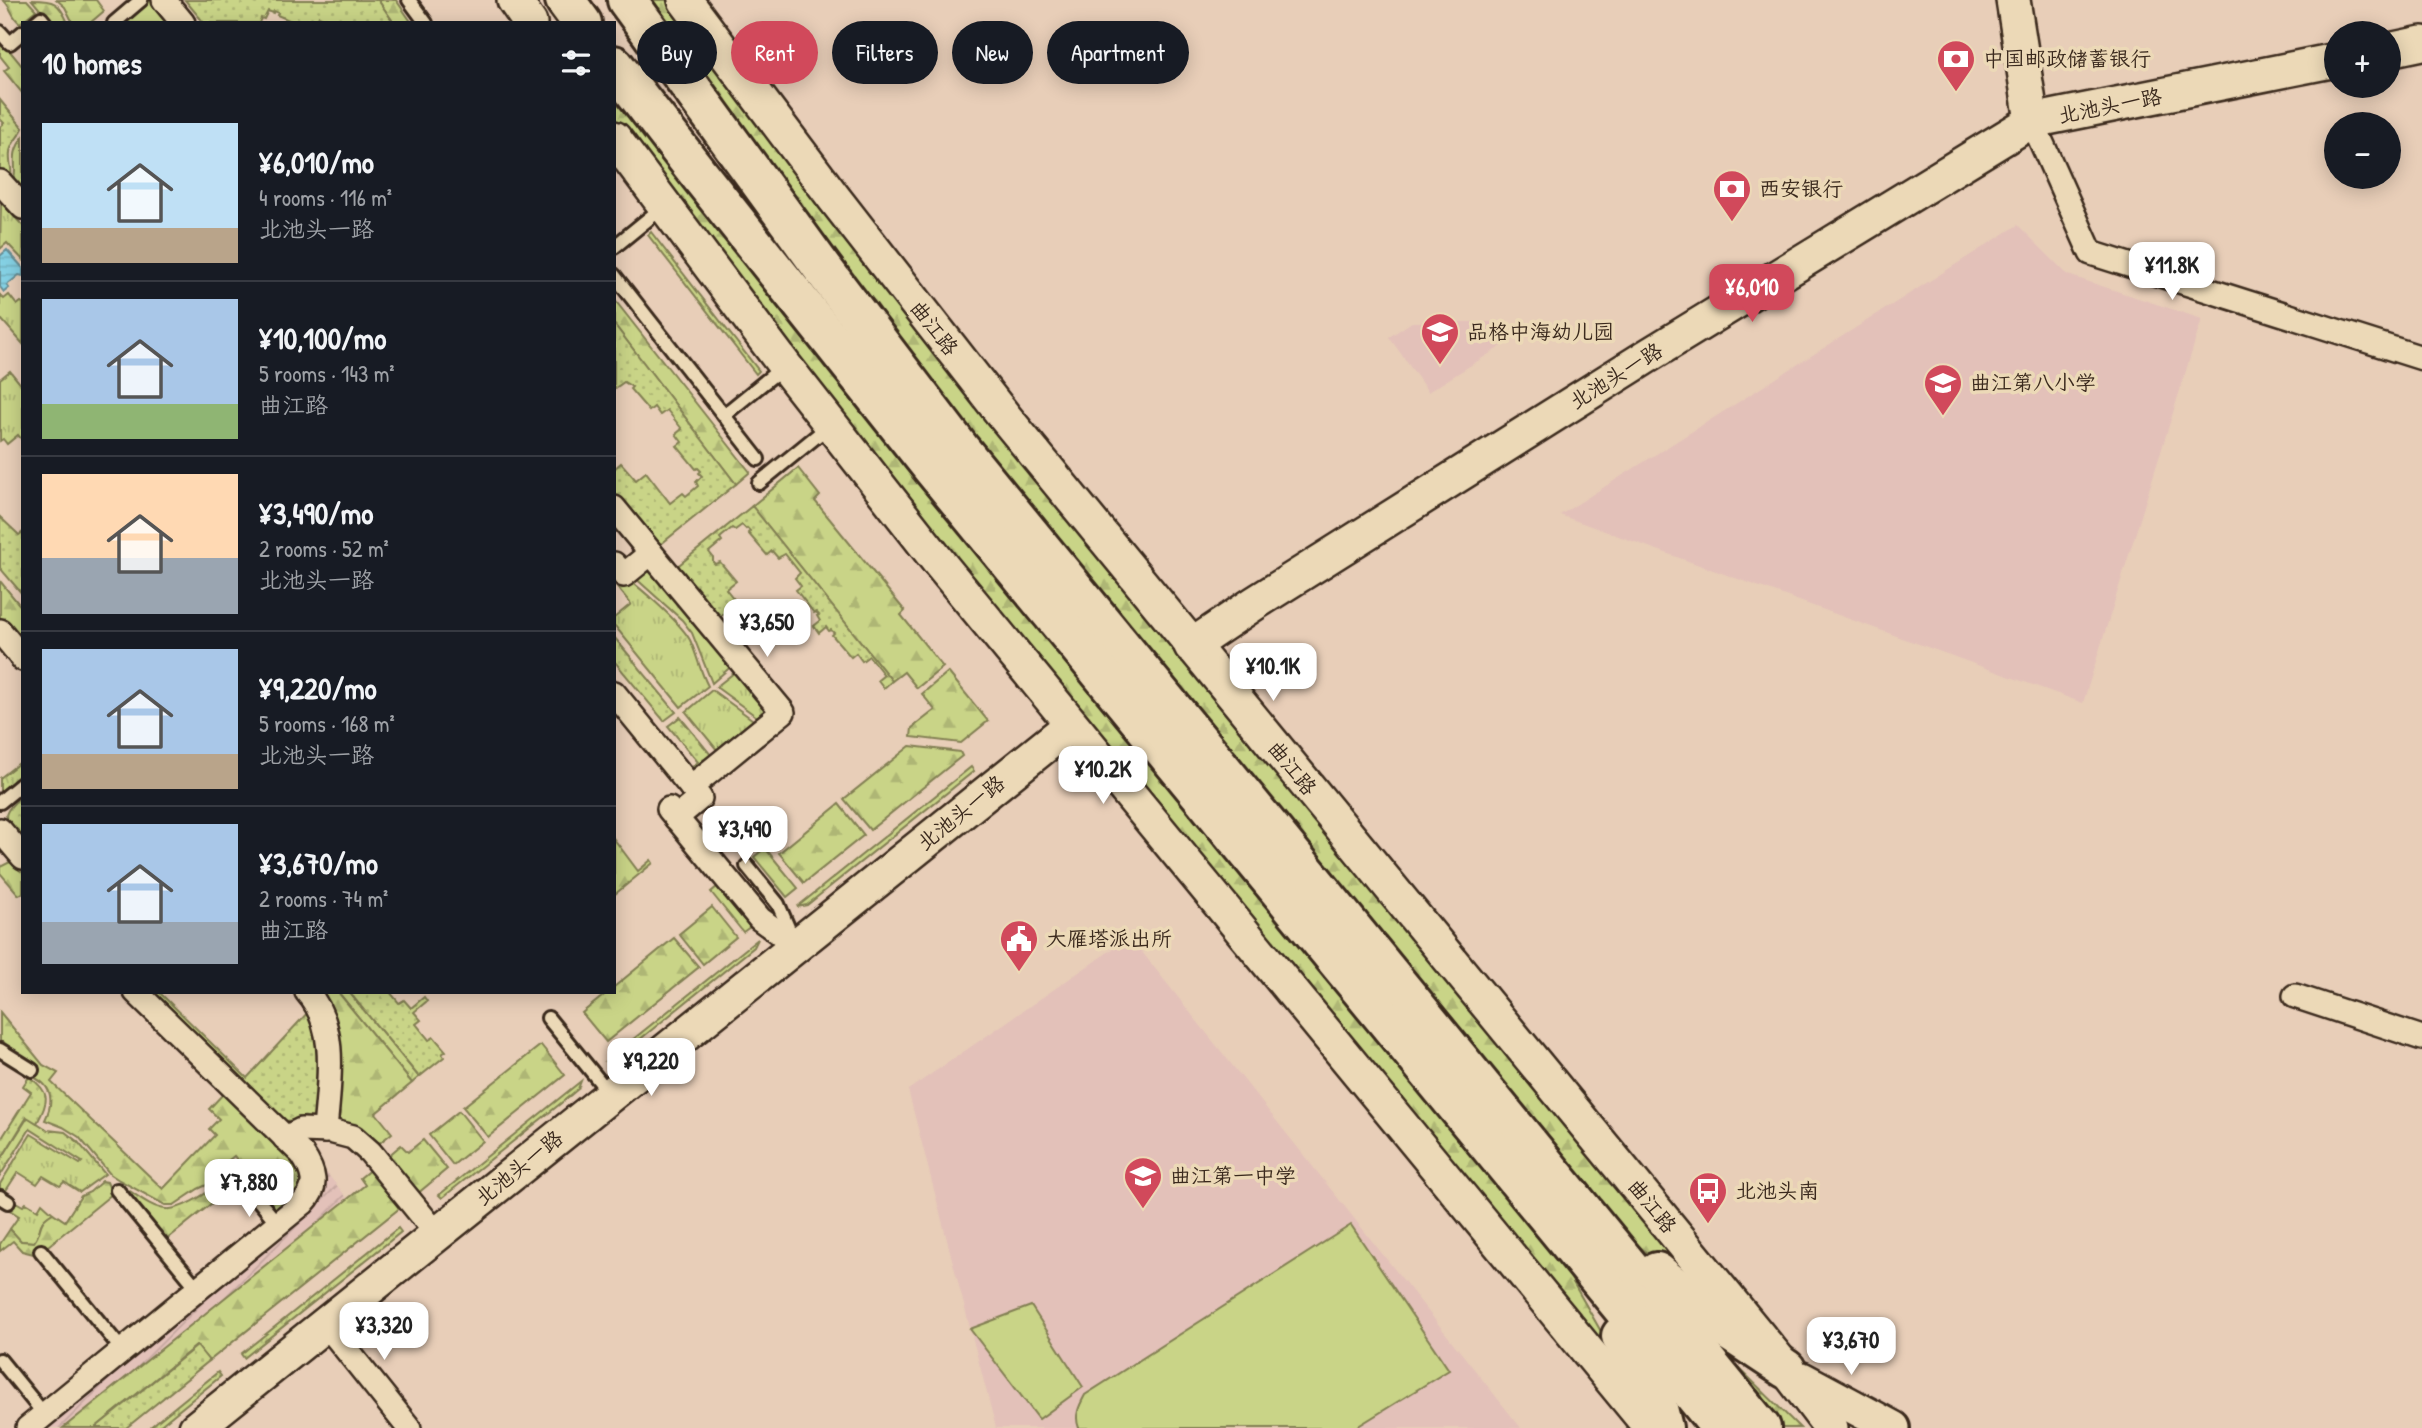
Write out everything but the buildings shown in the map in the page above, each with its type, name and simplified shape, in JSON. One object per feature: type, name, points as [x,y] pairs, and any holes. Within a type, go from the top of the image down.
[{"type":"highway","points":[[565,0],[581,21]]},
{"type":"highway","points":[[627,0],[807,248],[969,460],[1574,1224],[1721,1428]]},
{"type":"highway","points":[[616,68],[923,457],[1574,1224],[1762,1428]]},
{"type":"highway","points":[[1574,1224],[1786,1369]]},
{"type":"highway","points":[[1574,1224],[1654,1393],[1663,1428]]},
{"type":"main road","points":[[514,0],[529,21]]},
{"type":"main road","name":"曲江路","points":[[685,0],[893,275],[1020,436],[1786,1369],[1831,1428]]},
{"type":"main road","points":[[2013,0],[2032,121]]},
{"type":"main road","points":[[2401,47],[2422,43]]},
{"type":"main road","name":"北池头一路","points":[[1191,646],[1646,357],[2032,121],[2324,62]]},
{"type":"main road","points":[[616,141],[830,425],[941,565],[1651,1428]]},
{"type":"main road","name":"北池头一路","points":[[196,1428],[1071,724]]},
{"type":"main road","points":[[1786,1369],[1820,1391],[1892,1428]]},
{"type":"street","points":[[164,0],[181,21]]},
{"type":"street","points":[[2032,121],[2091,253],[2422,358]]},
{"type":"street","points":[[0,182],[21,205]]},
{"type":"street","points":[[616,510],[783,712],[691,787]]},
{"type":"street","points":[[616,566],[624,575],[651,553]]},
{"type":"street","points":[[0,631],[21,657]]},
{"type":"street","points":[[616,695],[700,798],[672,813],[760,919],[797,946]]},
{"type":"street","points":[[36,1421],[278,1224],[310,1196],[314,1180],[308,1163],[285,1138],[138,994]]},
{"type":"street","points":[[308,994],[323,1018],[328,1043],[325,1131]]},
{"type":"street","points":[[2295,996],[2422,1038]]},
{"type":"street","points":[[285,1138],[301,1130],[325,1131],[342,1133],[362,1144],[437,1234]]},
{"type":"street","points":[[326,1324],[409,1428]]},
{"type":"lane","points":[[116,21],[141,0]]},
{"type":"lane","points":[[410,0],[425,21]]},
{"type":"lane","points":[[0,32],[10,43],[21,34]]},
{"type":"lane","points":[[616,245],[664,206]]},
{"type":"lane","points":[[616,278],[758,459]]},
{"type":"lane","points":[[724,415],[785,366]]},
{"type":"lane","points":[[759,483],[830,425]]},
{"type":"lane","points":[[0,802],[21,785]]},
{"type":"lane","points":[[747,866],[778,904],[797,946]]},
{"type":"lane","points":[[548,1018],[611,1095]]},
{"type":"lane","points":[[0,1050],[33,1070]]},
{"type":"lane","points":[[241,1179],[278,1224]]},
{"type":"lane","points":[[117,1190],[198,1289]]},
{"type":"lane","points":[[41,1251],[123,1351]]},
{"type":"lane","points":[[0,1360],[36,1421]]},
{"type":"shaded area","name":"曲江第八小学","points":[[2018,225],[2068,275],[2202,319],[2083,703],[1560,515]]},
{"type":"shaded area","name":"品格中海幼儿园","points":[[1412,322],[1498,322],[1513,339],[1428,392],[1389,337]]},
{"type":"shaded area","name":"曲江第一中学","points":[[1130,937],[1521,1428],[996,1428],[908,1090]]},
{"type":"shaded area","points":[[321,1166],[348,1199],[63,1428],[43,1428],[309,1211],[324,1191]]},
{"type":"green space","points":[[3,0],[27,0],[36,10],[20,23]]},
{"type":"green space","points":[[32,0],[55,4],[67,21],[49,21]]},
{"type":"green space","points":[[57,0],[96,0],[104,11],[92,21],[72,21],[65,7]]},
{"type":"green space","points":[[147,0],[159,0],[176,21],[122,21]]},
{"type":"green space","points":[[185,0],[378,0],[393,21],[330,21],[319,16],[317,21],[291,21],[274,11],[268,11],[260,21],[202,21]]},
{"type":"green space","points":[[378,0],[396,0],[411,21],[393,21]]},
{"type":"green space","points":[[646,0],[666,0],[682,21],[662,21]]},
{"type":"green space","points":[[0,39],[21,65],[21,92],[4,71],[9,67],[0,56]]},
{"type":"green space","points":[[717,69],[966,394],[1682,1268],[1672,1276],[1625,1233],[963,427],[708,84],[717,84]]},
{"type":"green space","points":[[616,88],[1554,1249],[1603,1335],[1602,1341],[1600,1342],[1081,717],[696,228],[616,121]]},
{"type":"green space","points":[[0,100],[21,126],[21,131],[10,152],[11,178],[0,174],[0,127],[4,123],[0,119]]},
{"type":"green space","points":[[21,140],[21,197],[11,186]]},
{"type":"green space","points":[[1,202],[21,224],[21,258],[7,243],[0,249]]},
{"type":"green space","points":[[651,232],[759,371],[756,374],[648,235]]},
{"type":"green space","points":[[0,295],[4,299],[9,295],[17,305],[21,302],[21,342],[2,320],[0,321]]},
{"type":"green space","points":[[616,302],[750,472],[736,484],[616,327]]},
{"type":"green space","points":[[616,327],[736,484],[656,548],[616,499],[616,467],[621,463],[636,480],[646,472],[670,503],[683,493],[686,496],[698,486],[696,482],[702,476],[699,473],[701,471],[696,469],[677,446],[682,442],[676,434],[682,429],[667,410],[660,415],[654,407],[649,411],[630,389],[632,387],[624,382],[616,388]]},
{"type":"green space","points":[[10,371],[21,385],[21,439],[18,435],[7,444],[3,439],[0,441],[0,379]]},
{"type":"green space","points":[[798,468],[820,496],[815,501],[905,611],[901,615],[943,667],[917,688],[904,672],[892,681],[752,506]]},
{"type":"green space","points":[[752,506],[892,681],[884,688],[878,680],[884,675],[869,656],[862,661],[856,653],[851,657],[832,635],[834,633],[831,630],[826,627],[819,633],[814,626],[820,621],[817,616],[819,615],[814,613],[796,590],[801,586],[795,578],[800,573],[785,554],[778,558],[772,551],[767,555],[748,533],[750,531],[742,525],[735,530],[732,528],[709,552],[713,562],[720,562],[736,581],[726,589],[737,603],[715,620],[674,569]]},
{"type":"green space","points":[[0,517],[19,535],[21,534],[21,593],[0,568]]},
{"type":"green space","points":[[650,561],[734,664],[712,683],[692,633],[682,620],[632,575]]},
{"type":"green space","points":[[616,571],[655,602],[690,640],[708,686],[681,707],[616,627],[616,616],[631,604],[616,585]]},
{"type":"green space","points":[[0,581],[21,607],[21,643],[0,618]]},
{"type":"green space","points":[[616,639],[676,712],[664,721],[616,663]]},
{"type":"green space","points":[[739,669],[775,713],[764,722],[716,687]]},
{"type":"green space","points":[[948,672],[988,721],[961,743],[911,737],[912,728],[935,710],[922,694]]},
{"type":"green space","points":[[712,690],[760,725],[722,756],[686,712]]},
{"type":"green space","points":[[680,717],[716,761],[695,778],[689,770],[698,762],[668,726]]},
{"type":"green space","points":[[910,746],[960,752],[962,756],[870,830],[844,799]]},
{"type":"green space","points":[[21,762],[21,775],[0,792],[0,778]]},
{"type":"green space","points":[[971,767],[974,771],[807,905],[797,907]]},
{"type":"green space","points":[[21,796],[21,839],[7,821],[10,807]]},
{"type":"green space","points":[[839,804],[864,835],[804,883],[779,853]]},
{"type":"green space","points":[[616,842],[638,871],[651,860],[653,863],[616,893]]},
{"type":"green space","points":[[765,848],[798,888],[787,897],[754,857]]},
{"type":"green space","points":[[10,862],[21,871],[21,894],[19,895],[0,873],[0,867]]},
{"type":"green space","points":[[717,887],[750,927],[743,932],[711,892]]},
{"type":"green space","points":[[712,907],[736,937],[703,964],[679,934]]},
{"type":"green space","points":[[674,938],[699,967],[606,1042],[582,1013],[606,994],[616,994],[616,985]]},
{"type":"green space","points":[[758,939],[754,947],[633,1045],[613,1061],[606,1061]]},
{"type":"green space","points":[[152,994],[161,994],[247,1078],[310,1010],[320,1048],[317,1115],[311,1119],[284,1121]]},
{"type":"green space","points":[[318,994],[340,994],[412,1083],[376,1113],[392,1133],[377,1145],[337,1120]]},
{"type":"green space","points":[[340,994],[351,994],[419,1077],[412,1083]]},
{"type":"green space","points":[[351,994],[392,994],[399,1003],[404,1000],[411,1008],[424,997],[427,1001],[414,1012],[421,1020],[416,1024],[429,1040],[434,1037],[446,1051],[442,1054],[444,1057],[419,1077]]},
{"type":"green space","points":[[0,1012],[43,1065],[58,1073],[51,1082],[163,1189],[215,1135],[209,1129],[219,1119],[209,1109],[224,1093],[292,1158],[301,1171],[303,1188],[282,1208],[274,1208],[234,1156],[218,1169],[224,1177],[198,1189],[174,1205],[165,1205],[119,1180],[110,1174],[79,1137],[45,1120],[50,1105],[47,1088],[29,1075],[36,1064],[0,1041]]},
{"type":"green space","points":[[541,1045],[565,1075],[488,1137],[463,1107]]},
{"type":"green space","points":[[29,1077],[44,1092],[44,1109],[37,1123],[27,1117],[0,1161],[0,1141],[31,1092],[23,1086]]},
{"type":"green space","points":[[581,1081],[578,1089],[560,1104],[442,1198],[439,1195]]},
{"type":"green space","points":[[459,1111],[483,1141],[453,1165],[429,1135]]},
{"type":"green space","points":[[28,1117],[48,1130],[65,1132],[78,1142],[105,1174],[80,1192],[64,1182],[60,1186],[43,1176],[37,1184],[18,1172],[5,1192],[0,1188],[0,1184],[31,1134],[80,1164],[82,1162],[30,1129],[0,1176],[0,1161]]},
{"type":"green space","points":[[423,1140],[447,1169],[417,1194],[387,1157],[401,1145],[408,1152]]},
{"type":"green space","points":[[371,1169],[401,1207],[209,1361],[196,1346],[95,1428],[63,1428],[365,1185],[360,1178]]},
{"type":"green space","points":[[226,1180],[232,1187],[166,1240],[122,1186],[154,1206],[173,1209],[197,1199]]},
{"type":"green space","points":[[102,1181],[107,1182],[112,1194],[37,1255],[22,1251],[13,1241],[0,1251],[0,1244],[10,1229],[21,1241],[34,1242],[47,1217],[53,1213],[65,1221],[81,1196]]},
{"type":"green space","points":[[14,1201],[23,1206],[26,1203],[38,1210],[42,1203],[53,1213],[41,1224],[34,1242],[21,1241],[10,1229],[19,1216],[8,1209]]},
{"type":"green space","points":[[1351,1225],[1449,1370],[1355,1428],[1079,1428],[1077,1415],[1085,1395]]},
{"type":"green space","points":[[398,1228],[401,1232],[244,1358],[241,1354]]},
{"type":"green space","points":[[1031,1306],[1083,1387],[1039,1419],[970,1329]]},
{"type":"green space","points":[[197,1346],[209,1361],[126,1428],[95,1428]]},
{"type":"green space","points":[[1732,1361],[1800,1428],[1777,1428],[1726,1366]]},
{"type":"green space","points":[[218,1372],[221,1376],[157,1428],[149,1428]]},
{"type":"water","points":[[7,250],[21,266],[21,276],[7,285],[9,288],[4,292],[0,287],[0,256]]},
{"type":"place","name":"中国邮政储蓄银行","points":[[1956,93]]},
{"type":"place","name":"西安银行","points":[[1732,223]]},
{"type":"place","name":"品格中海幼儿园","points":[[1440,366]]},
{"type":"place","name":"曲江第八小学","points":[[1943,417]]},
{"type":"place","name":"大雁塔派出所","points":[[1019,973]]},
{"type":"place","name":"曲江第一中学","points":[[1143,1210]]},
{"type":"place","name":"北池头南","points":[[1708,1225]]}]
